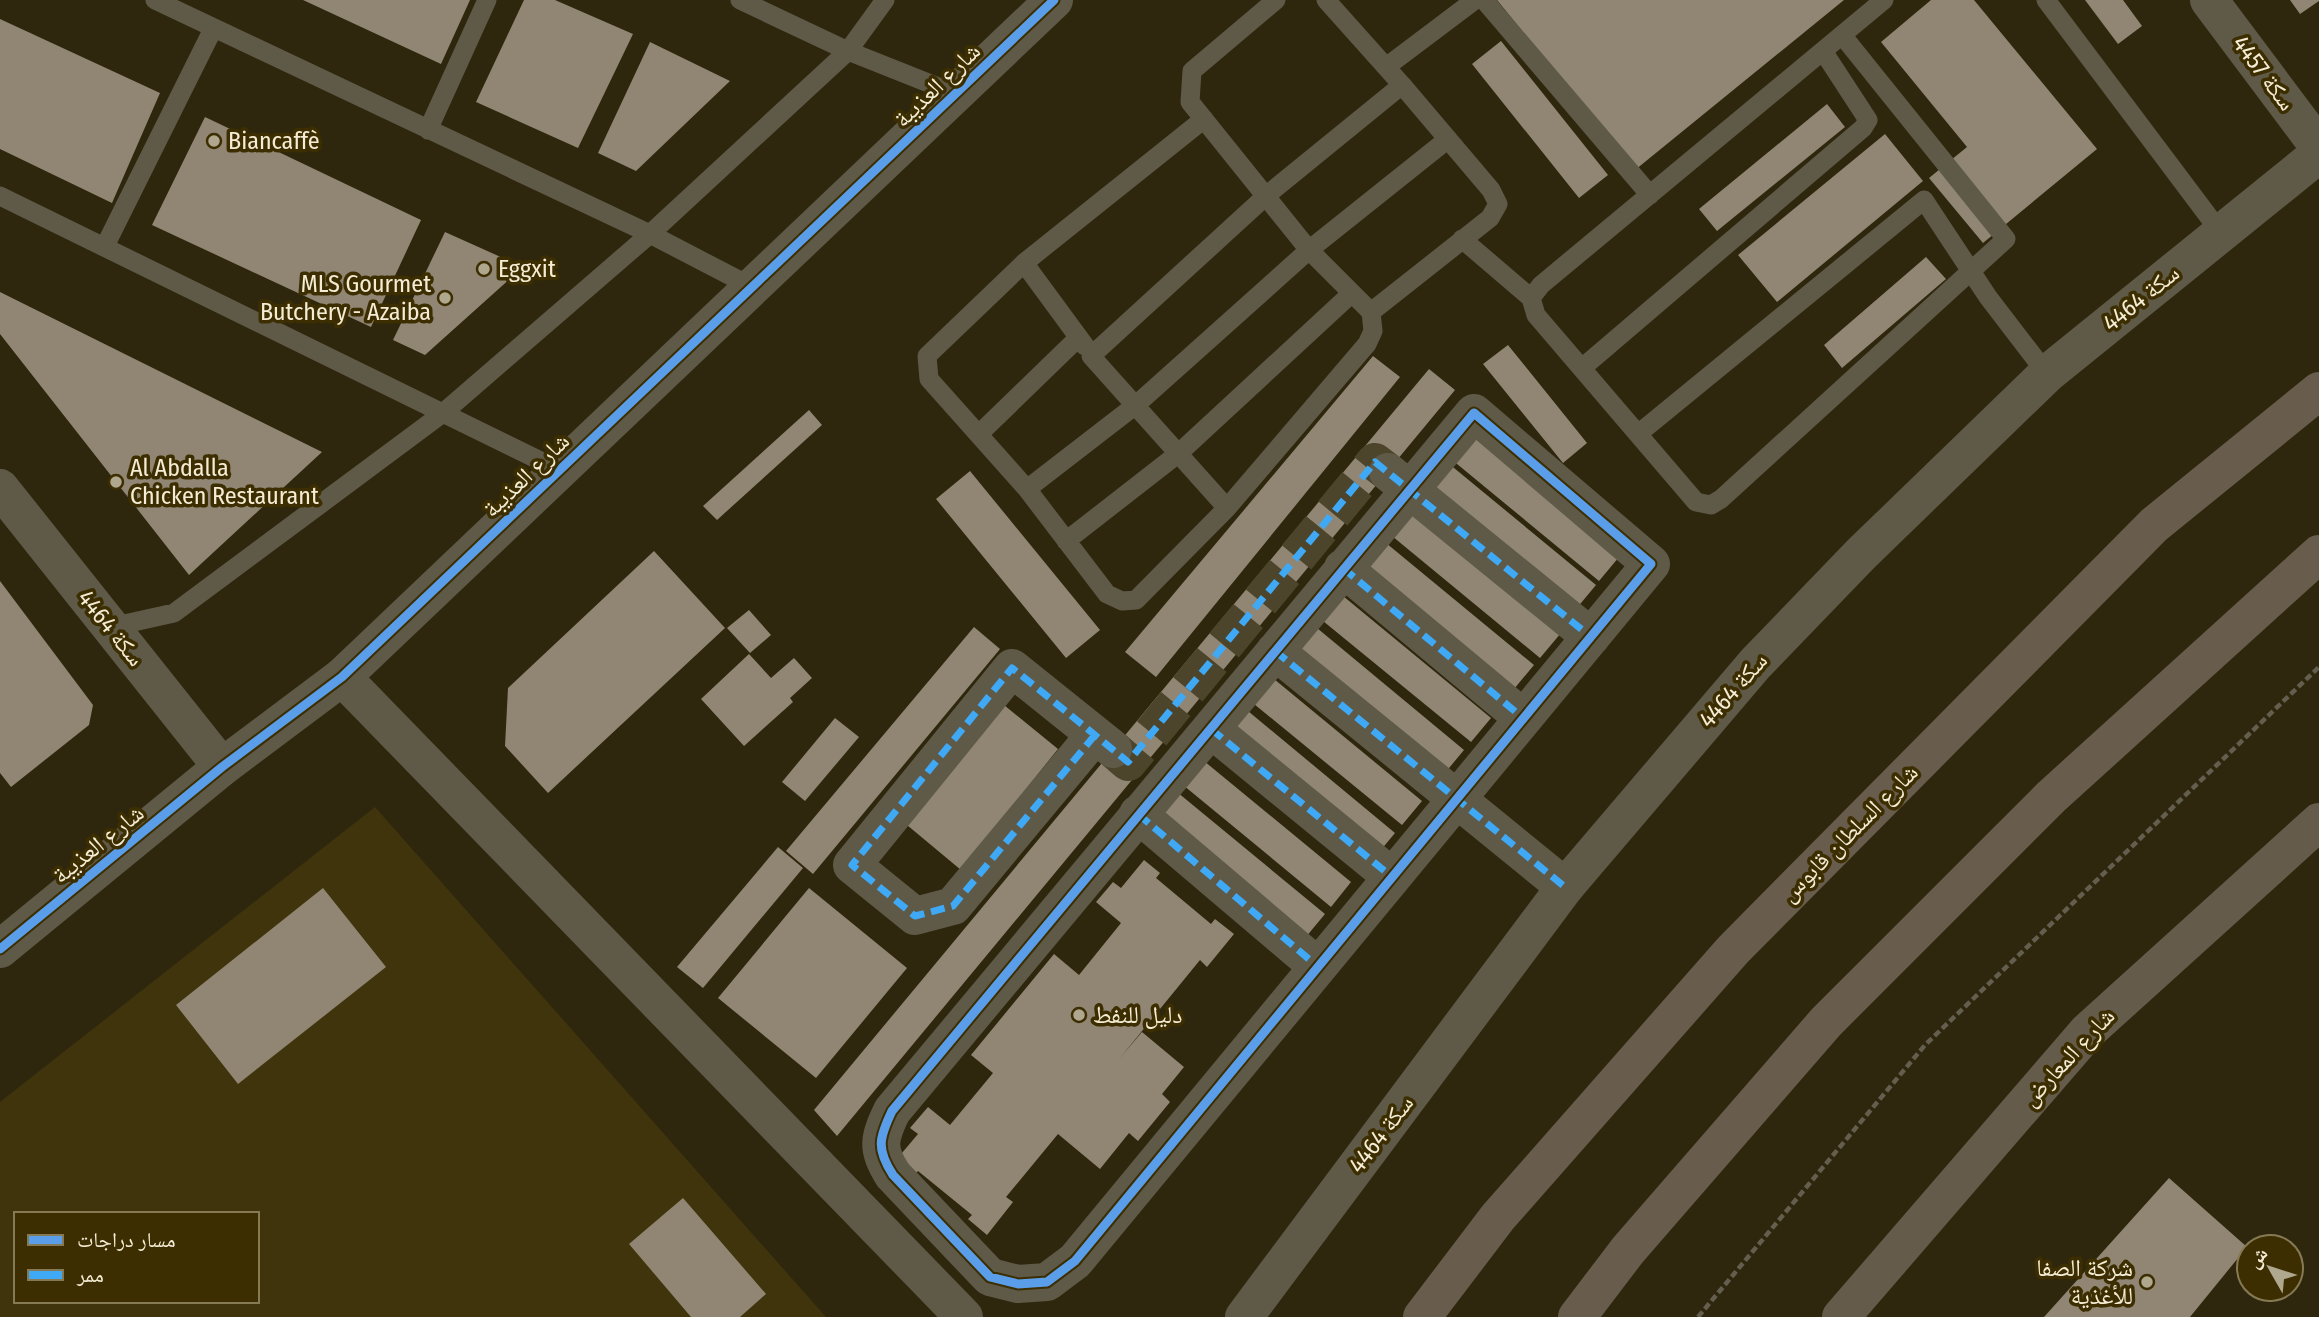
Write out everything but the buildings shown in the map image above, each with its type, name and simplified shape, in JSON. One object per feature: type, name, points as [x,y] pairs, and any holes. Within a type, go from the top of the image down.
[{"type":"highway","name":"شارع السلطان قابوس","points":[[1422,1317],[1498,1217],[1733,950],[2154,525],[2319,391]]},
{"type":"highway","points":[[1577,1317],[1628,1250],[1826,1022],[2051,797],[2319,554]]},
{"type":"main road","name":"شارع المعارض","points":[[1841,1317],[2088,1031],[2319,822]]},
{"type":"street","name":"سكة 4457","points":[[2209,0],[2319,147]]},
{"type":"street","name":"شارع العذيبة","points":[[0,949],[222,767],[342,677],[956,94],[1050,1]]},
{"type":"street","name":"سكة 4464","points":[[1244,1317],[1565,887],[1755,664],[1861,554],[2047,374],[2319,155]]},
{"type":"street","points":[[1474,413],[1651,564],[1075,1261],[1047,1282],[1018,1284],[990,1277],[893,1175],[881,1156],[881,1133],[892,1111],[1343,568],[1399,481],[1474,413]]},
{"type":"street","points":[[1399,481],[1591,638]]},
{"type":"street","name":"سكة 4464","points":[[0,488],[222,767]]},
{"type":"street","points":[[1343,568],[1523,718]]},
{"type":"street","points":[[1275,651],[1565,887]]},
{"type":"street","points":[[1012,668],[1104,742],[953,906],[915,916],[852,865],[1012,668]]},
{"type":"street","points":[[342,677],[964,1317]]},
{"type":"street","points":[[1211,729],[1392,877]]},
{"type":"street","points":[[1138,814],[1317,966]]},
{"type":"lane","points":[[155,0],[650,234],[752,287]]},
{"type":"lane","points":[[428,130],[487,0]]},
{"type":"lane","points":[[740,0],[848,51],[956,94]]},
{"type":"lane","points":[[111,627],[174,612],[443,413],[650,234],[848,51],[885,0]]},
{"type":"lane","points":[[1204,120],[1024,263],[926,356],[929,379],[1027,489],[1107,594],[1122,601],[1136,600],[1227,508],[1367,344],[1373,331],[1371,312],[1309,250],[1190,102],[1192,71],[1276,0]]},
{"type":"lane","points":[[1326,0],[1448,139],[1491,190],[1498,204],[1490,218],[1371,312]]},
{"type":"lane","points":[[1386,67],[1475,0]]},
{"type":"lane","points":[[1485,0],[1650,195]]},
{"type":"lane","points":[[1531,298],[1541,285],[1884,0]]},
{"type":"lane","points":[[2046,0],[2221,233]]},
{"type":"lane","points":[[105,246],[213,29]]},
{"type":"lane","points":[[1462,239],[1531,298],[1536,315],[1696,502],[1711,505],[1721,499],[2006,239],[1842,35]]},
{"type":"lane","points":[[1582,368],[1863,128],[1868,120],[1823,51]]},
{"type":"lane","points":[[1091,356],[1267,195],[1402,85]]},
{"type":"lane","points":[[1027,489],[1137,404],[1309,250],[1448,139]]},
{"type":"lane","points":[[0,196],[559,470]]},
{"type":"lane","points":[[1638,434],[1924,200],[1970,271],[2047,374]]},
{"type":"lane","points":[[1024,263],[1091,356],[1137,404],[1227,508]]},
{"type":"lane","points":[[1066,541],[1179,453],[1352,293]]},
{"type":"lane","points":[[979,434],[1078,338]]},
{"type":"path","points":[[1698,1317],[1924,1045],[2319,667]]},
{"type":"shaded area","points":[[375,807],[826,1317],[0,1317],[0,1102]]},
{"type":"tunnel","points":[[1113,749],[1128,762],[1375,462],[1388,472]]},
{"type":"marked path","points":[[1095,735],[953,906],[915,916],[852,865],[1012,668],[1056,703],[1128,762],[1375,462],[1591,637]]},
{"type":"marked path","points":[[1343,568],[1523,718]]},
{"type":"marked path","points":[[1275,651],[1565,887]]},
{"type":"marked path","points":[[1211,729],[1392,877]]},
{"type":"marked path","points":[[1138,814],[1317,966]]},
{"type":"cycle path","points":[[0,949],[222,767],[342,677],[1054,0]]},
{"type":"cycle path","points":[[1474,413],[1651,564],[1075,1261],[1047,1282],[1018,1284],[990,1277],[893,1175],[884,1158],[881,1143],[892,1111],[1474,413]]},
{"type":"place","name":"Biancaffè","points":[[214,141]]},
{"type":"place","name":"Eggxit","points":[[484,269]]},
{"type":"place","name":"MLS Gourmet Butchery - Azaiba","points":[[445,298]]},
{"type":"place","name":"Al Abdalla Chicken Restaurant","points":[[116,482]]},
{"type":"place","name":"دليل للنفط","points":[[1079,1015]]},
{"type":"place","name":"شركة الصفا للأغذية","points":[[2147,1282]]}]
